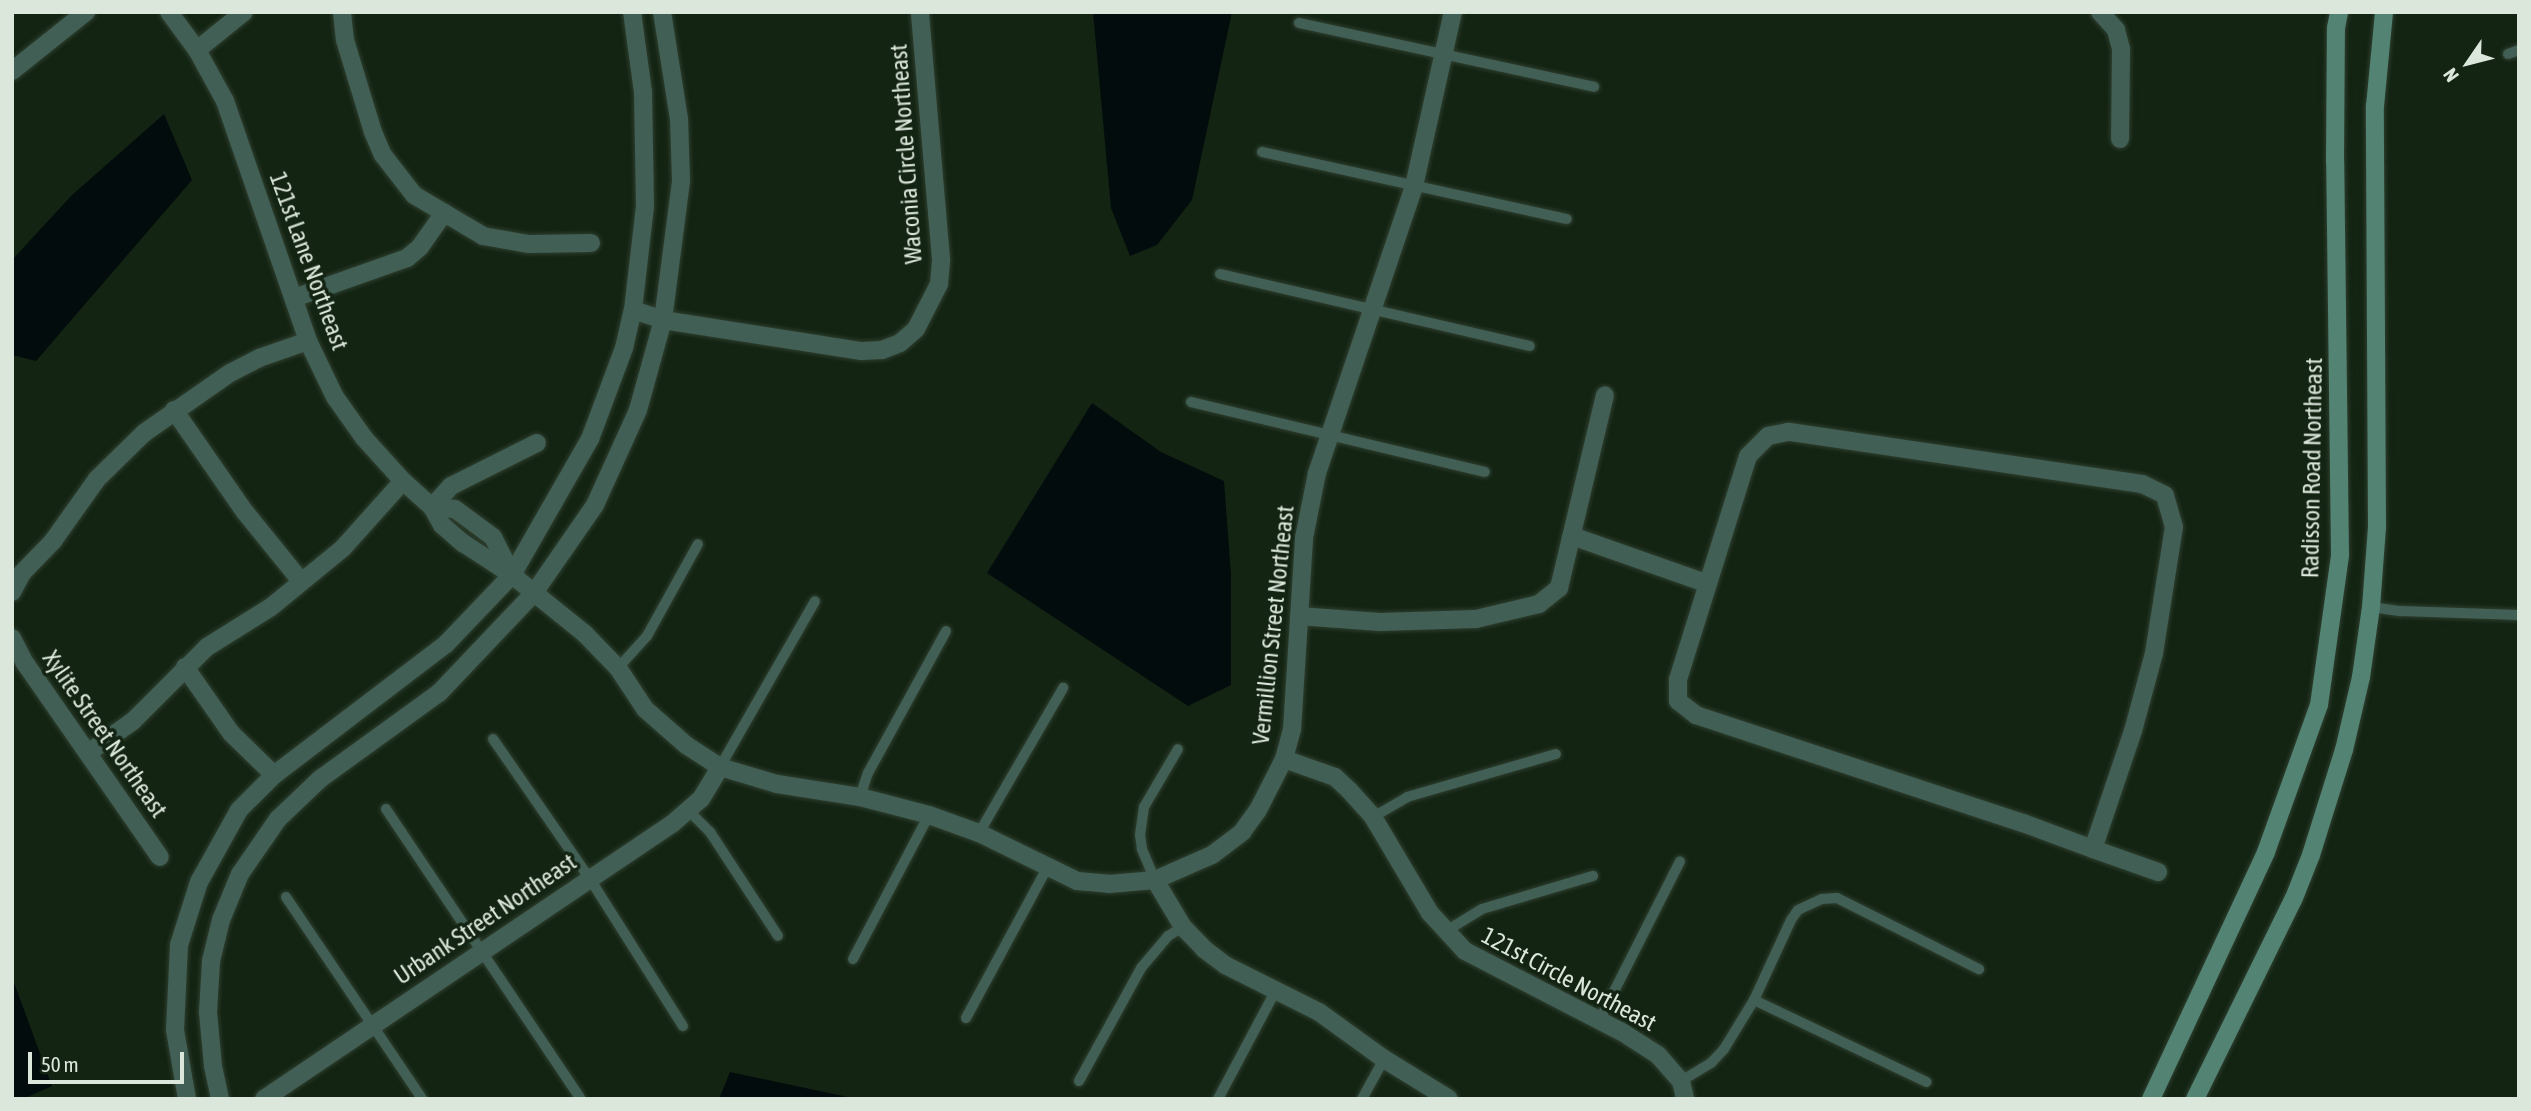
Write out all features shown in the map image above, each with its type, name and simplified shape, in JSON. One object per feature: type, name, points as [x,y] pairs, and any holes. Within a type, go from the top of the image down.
[{"type":"main road","name":"Radisson Road Northeast","points":[[2151,1099],[2266,852],[2319,705],[2340,555],[2335,161],[2336,28],[2339,12]]},
{"type":"main road","points":[[2195,1099],[2294,898],[2311,855],[2344,750],[2361,677],[2371,607],[2377,527],[2375,106],[2385,12]]},
{"type":"street","points":[[12,71],[86,12]]},
{"type":"street","name":"121st Lane Northeast","points":[[169,12],[197,50],[238,135],[307,341],[349,419],[403,481],[432,507],[455,509],[493,537],[512,575]]},
{"type":"street","points":[[197,50],[244,12]]},
{"type":"street","points":[[342,12],[351,62],[383,155],[414,195],[483,236],[529,244],[591,243]]},
{"type":"street","points":[[187,1099],[175,1030],[179,945],[199,882],[239,810],[274,775],[446,644],[512,575],[590,439],[624,348],[633,310],[645,206],[646,152],[642,81],[632,12]]},
{"type":"street","points":[[220,1099],[213,1066],[208,1012],[211,961],[221,920],[240,874],[278,819],[320,779],[439,693],[534,593],[595,505],[638,410],[663,320],[681,181],[677,107],[662,12]]},
{"type":"street","name":"Waconia Circle Northeast","points":[[633,310],[663,320],[862,351],[882,350],[900,342],[916,329],[939,284],[942,259],[920,12]]},
{"type":"street","name":"Vermillion Street Northeast","points":[[512,575],[585,634],[618,668],[645,709],[686,745],[720,767],[805,790],[860,797],[929,815],[979,833],[1077,881],[1109,884],[1155,880],[1212,855],[1242,832],[1258,810],[1284,759],[1292,730],[1304,538],[1317,472],[1414,186],[1446,55],[1453,12]]},
{"type":"street","points":[[2100,12],[2116,30],[2121,49],[2120,139]]},
{"type":"street","points":[[294,298],[407,258],[420,247],[444,213]]},
{"type":"street","points":[[12,592],[22,573],[39,558],[103,472],[174,410],[205,388],[259,358],[307,341]]},
{"type":"street","points":[[1299,616],[1380,622],[1462,620],[1499,616],[1539,604],[1559,588],[1605,395]]},
{"type":"street","points":[[174,410],[245,512],[300,580]]},
{"type":"street","points":[[2093,849],[2133,731],[2154,653],[2174,527],[2165,495],[2142,484],[1787,432],[1768,436],[1748,456],[1678,680],[1678,701],[1696,715],[2158,872]]},
{"type":"street","points":[[432,507],[451,486],[537,443]]},
{"type":"street","points":[[88,753],[133,721],[207,647],[271,607],[300,580],[343,548],[403,481]]},
{"type":"street","points":[[1572,536],[1708,584]]},
{"type":"street","name":"Xylite Street Northeast","points":[[12,638],[25,663],[160,857]]},
{"type":"street","points":[[185,667],[231,733],[274,775]]},
{"type":"street","name":"121st Circle Northeast","points":[[1284,759],[1335,777],[1373,817],[1414,889],[1465,951],[1658,1055],[1681,1081],[1685,1099]]},
{"type":"street","name":"Urbank Street Northeast","points":[[268,1098],[371,1024],[484,951],[688,810],[701,799],[720,767]]},
{"type":"street","points":[[1155,880],[1183,927],[1203,949],[1225,965],[1320,1012],[1384,1059],[1449,1099]]},
{"type":"lane","points":[[1299,23],[1594,87]]},
{"type":"lane","points":[[1262,152],[1567,219]]},
{"type":"lane","points":[[1220,274],[1530,346]]},
{"type":"lane","points":[[1191,402],[1485,472]]},
{"type":"lane","points":[[618,668],[647,636],[698,544]]},
{"type":"lane","points":[[720,767],[815,601]]},
{"type":"lane","points":[[2371,607],[2401,611],[2519,615]]},
{"type":"lane","points":[[860,797],[868,773],[946,631]]},
{"type":"lane","points":[[979,833],[1063,688]]},
{"type":"lane","points":[[493,739],[590,879],[683,1026]]},
{"type":"lane","points":[[1155,880],[1140,835],[1144,807],[1178,749]]},
{"type":"lane","points":[[1373,817],[1407,797],[1556,754]]},
{"type":"lane","points":[[386,809],[484,951],[580,1098]]},
{"type":"lane","points":[[688,810],[710,832],[778,936]]},
{"type":"lane","points":[[853,959],[929,815]]},
{"type":"lane","points":[[1599,1021],[1680,861]]},
{"type":"lane","points":[[966,1018],[1047,868]]},
{"type":"lane","points":[[1446,931],[1482,909],[1593,876]]},
{"type":"lane","points":[[286,897],[422,1099]]},
{"type":"lane","points":[[1681,1081],[1711,1063],[1724,1049],[1754,1000],[1790,920],[1798,910],[1822,899],[1837,898],[1979,969]]},
{"type":"lane","points":[[1079,1081],[1141,968],[1168,936],[1183,927]]},
{"type":"lane","points":[[1217,1099],[1276,990]]},
{"type":"lane","points":[[1754,1000],[1927,1082]]},
{"type":"lane","points":[[1363,1099],[1384,1059]]},
{"type":"shaded area","points":[[1093,12],[1232,12],[1192,200],[1157,245],[1130,256],[1111,208]]},
{"type":"shaded area","points":[[164,114],[192,180],[36,361],[12,355],[12,260],[72,195]]},
{"type":"shaded area","points":[[1092,403],[1161,452],[1224,481],[1231,574],[1231,685],[1188,706],[987,573]]},
{"type":"shaded area","points":[[12,977],[52,1086],[23,1099],[15,1099],[12,1095]]},
{"type":"shaded area","points":[[730,1072],[857,1099],[719,1099]]}]
